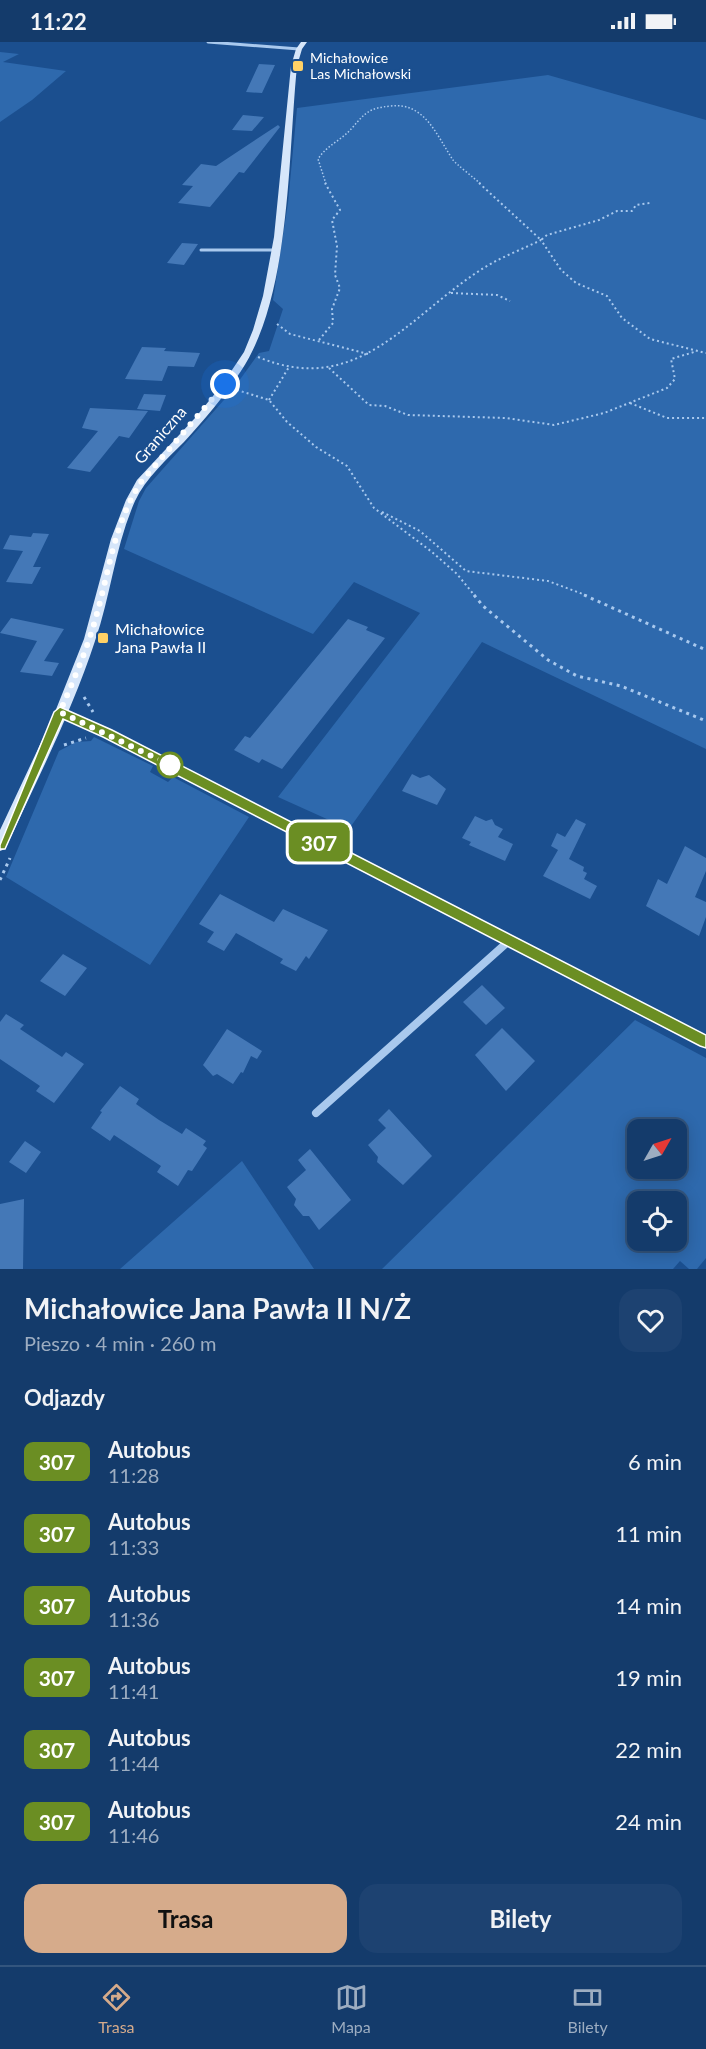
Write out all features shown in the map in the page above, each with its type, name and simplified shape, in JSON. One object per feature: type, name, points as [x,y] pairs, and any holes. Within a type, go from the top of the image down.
[{"type":"street","points":[[208,42],[301,46]]},
{"type":"street","name":"Graniczna","points":[[0,845],[60,712],[90,637],[114,542],[131,497],[141,482],[225,384],[248,352],[266,309],[283,202],[294,66],[301,46]]},
{"type":"street","points":[[60,712],[108,733],[706,1041]]},
{"type":"street","points":[[316,1113],[510,940]]},
{"type":"lane","points":[[201,250],[276,250]]},
{"type":"path","points":[[319,340],[333,327],[335,318],[332,309],[340,288],[335,275],[337,246],[332,220],[340,210],[324,181],[318,159],[323,149],[353,127],[361,115],[375,108],[412,107],[424,115],[446,144],[455,163],[463,166],[510,214],[541,240],[561,270],[576,283],[607,296],[622,318],[650,339],[706,353]]},
{"type":"path","points":[[248,352],[268,362],[305,369],[329,368],[370,354],[480,270],[547,235],[599,220],[617,211],[632,211],[636,205],[650,203]]},
{"type":"path","points":[[450,293],[497,295],[510,301]]},
{"type":"path","points":[[277,324],[290,334],[370,354]]},
{"type":"path","points":[[329,368],[369,405],[385,406],[408,415],[506,418],[554,426],[604,413],[667,388],[675,379],[671,359],[695,352]]},
{"type":"path","points":[[269,400],[289,367]]},
{"type":"path","points":[[225,384],[269,400],[287,422],[316,447],[348,466],[374,508],[432,552],[457,574],[483,606],[549,660],[577,676],[621,686],[706,721]]},
{"type":"path","points":[[630,403],[667,417],[706,418]]},
{"type":"path","points":[[374,508],[420,531],[466,571]]},
{"type":"path","points":[[457,574],[466,571],[548,581],[614,606],[706,650]]},
{"type":"shaded area","points":[[0,52],[19,54],[3,62],[66,71],[32,100],[0,122]]},
{"type":"shaded area","points":[[548,75],[706,120],[706,749],[482,642],[349,829],[278,797],[420,613],[354,582],[313,634],[124,549],[139,501],[146,488],[231,392],[259,353],[269,351],[283,309],[273,300],[288,203],[297,108]]},
{"type":"shaded area","points":[[94,737],[153,766],[150,772],[168,782],[173,777],[249,817],[150,965],[6,877],[59,751],[76,742],[91,741]]},
{"type":"shaded area","points":[[635,1020],[706,1058],[706,1258],[697,1269],[689,1269],[680,1261],[673,1269],[382,1269]]},
{"type":"shaded area","points":[[242,1161],[314,1269],[120,1269]]},
{"type":"building","points":[[259,64],[275,65],[262,93],[246,92]]},
{"type":"building","points":[[243,115],[264,117],[252,131],[232,130]]},
{"type":"building","points":[[278,125],[280,127],[244,173],[239,172],[210,207],[178,203],[193,186],[182,185],[201,164],[216,166]]},
{"type":"building","points":[[182,243],[198,244],[184,265],[167,263]]},
{"type":"building","points":[[142,347],[200,353],[194,367],[168,366],[162,381],[125,379]]},
{"type":"building","points":[[144,394],[166,395],[160,411],[137,409]]},
{"type":"building","points":[[90,408],[148,411],[129,438],[119,436],[90,472],[67,468],[98,431],[82,428]]},
{"type":"building","points":[[33,533],[49,534],[33,567],[41,567],[32,584],[6,582],[23,551],[3,549],[10,535],[31,537]]},
{"type":"building","points":[[11,618],[64,629],[44,661],[59,663],[52,676],[20,672],[37,641],[0,633]]},
{"type":"building","points":[[348,619],[368,627],[366,630],[385,638],[282,769],[262,759],[259,763],[234,750],[245,736],[250,738]]},
{"type":"building","points":[[412,774],[420,778],[429,775],[446,789],[437,805],[402,791]]},
{"type":"building","points":[[475,816],[486,821],[492,819],[495,825],[503,829],[498,837],[513,844],[505,861],[469,845],[471,842],[462,838]]},
{"type":"building","points":[[576,819],[586,824],[569,859],[584,867],[583,871],[587,873],[584,879],[597,886],[590,899],[543,876],[558,850],[551,846],[557,833],[565,837]]},
{"type":"building","points":[[685,846],[706,858],[706,871],[695,897],[706,902],[706,917],[699,936],[646,906],[658,879],[667,884]]},
{"type":"building","points":[[220,894],[274,922],[283,909],[328,930],[309,959],[306,956],[296,971],[280,963],[283,959],[236,933],[224,951],[207,942],[214,932],[199,924]]},
{"type":"building","points":[[63,954],[87,968],[65,996],[40,981]]},
{"type":"building","points":[[482,985],[505,1008],[486,1025],[463,1002]]},
{"type":"building","points":[[6,1014],[24,1025],[20,1029],[62,1057],[66,1052],[84,1064],[54,1103],[36,1091],[40,1086],[0,1059],[0,1022]]},
{"type":"building","points":[[502,1028],[535,1061],[506,1091],[475,1055]]},
{"type":"building","points":[[227,1029],[262,1051],[257,1059],[251,1056],[243,1073],[241,1072],[233,1084],[217,1074],[213,1076],[203,1065]]},
{"type":"building","points":[[120,1086],[139,1099],[136,1104],[159,1120],[182,1134],[186,1128],[206,1141],[203,1145],[207,1148],[192,1171],[188,1170],[178,1186],[157,1172],[161,1166],[114,1135],[110,1141],[91,1128],[102,1112],[100,1111]]},
{"type":"building","points":[[389,1109],[432,1156],[403,1185],[377,1162],[378,1157],[368,1145],[386,1128],[378,1120]]},
{"type":"building","points":[[25,1141],[41,1152],[26,1173],[9,1162]]},
{"type":"building","points":[[310,1149],[351,1200],[319,1230],[309,1216],[303,1216],[294,1205],[296,1199],[287,1187],[306,1170],[298,1160]]},
{"type":"building","points":[[24,1199],[23,1269],[0,1269],[0,1204]]},
{"type":"bus line","name":"307","points":[[0,845],[60,712],[108,733],[706,1041]]},
{"type":"place","name":"Michałowice Las Michałowski","points":[[298,66]]},
{"type":"place","name":"Michałowice Jana Pawła II","points":[[103,638]]},
{"type":"route","points":[[170,765],[108,733],[60,712],[90,637],[109,570],[114,542],[131,497],[141,482],[225,384]]}]
